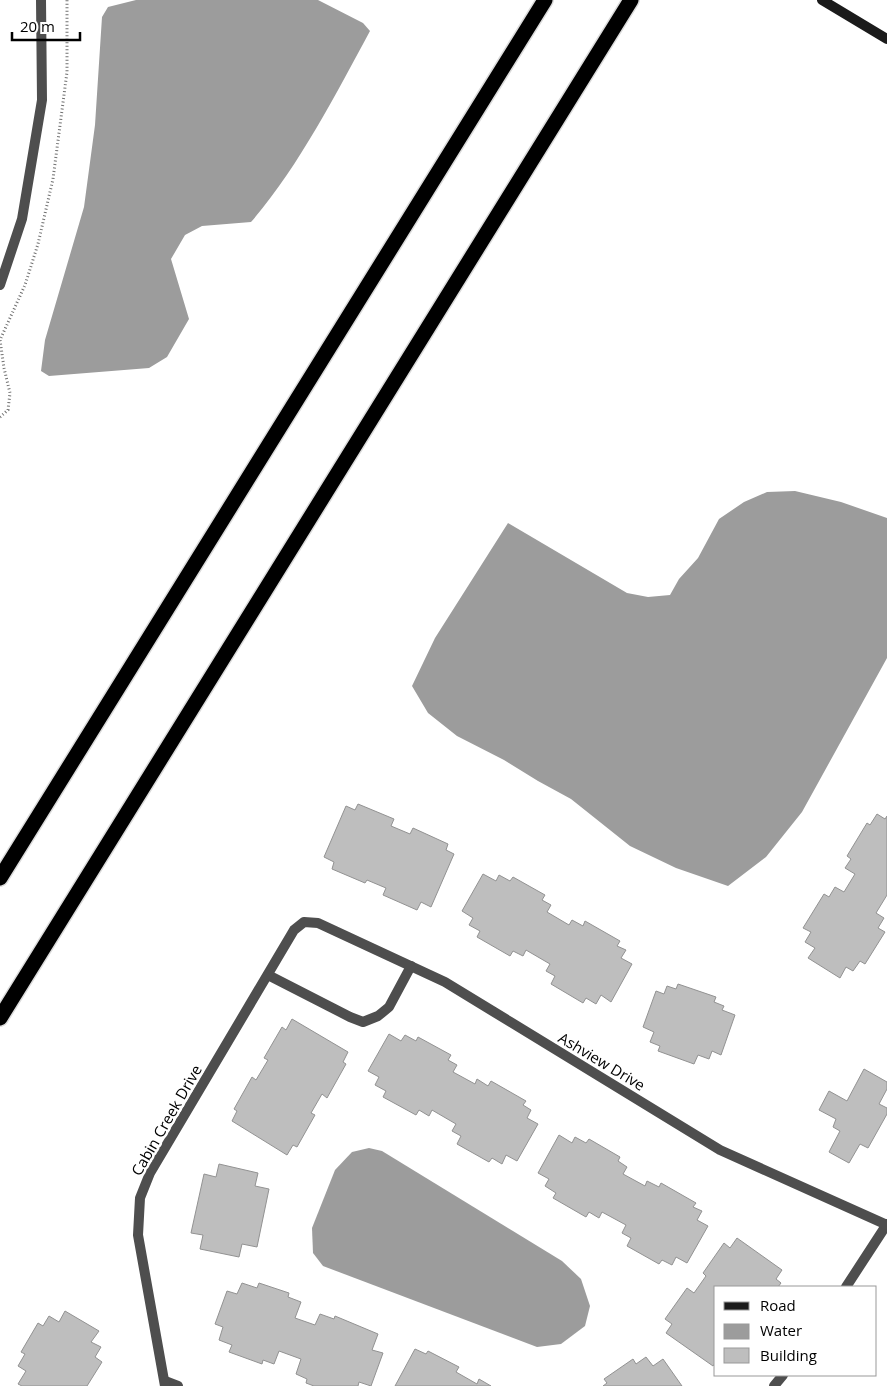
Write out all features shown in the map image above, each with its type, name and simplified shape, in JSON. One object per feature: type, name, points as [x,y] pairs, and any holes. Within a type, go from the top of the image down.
[{"type":"highway","points":[[0,878],[545,0]]},
{"type":"highway","points":[[0,1018],[632,0]]},
{"type":"main road","points":[[822,0],[887,39]]},
{"type":"street","points":[[0,285],[22,218],[42,100],[41,0]]},
{"type":"street","name":"Ashview Drive","points":[[304,922],[318,923],[445,982],[720,1150],[887,1224]]},
{"type":"street","name":"Cabin Creek Drive","points":[[165,1383],[139,1240],[140,1198],[150,1173],[294,930],[304,922]]},
{"type":"street","points":[[268,975],[350,1018],[363,1022],[378,1016],[389,1007],[411,966]]},
{"type":"street","points":[[847,1286],[887,1224]]},
{"type":"street","points":[[774,1386],[782,1376]]},
{"type":"street","points":[[165,1383],[178,1386]]},
{"type":"water","points":[[136,0],[318,0],[363,23],[370,31],[330,105],[300,154],[285,178],[251,222],[202,226],[185,235],[171,259],[189,319],[167,357],[149,368],[49,376],[41,371],[45,340],[84,207],[95,125],[102,17],[108,7]]},
{"type":"water","points":[[795,491],[841,502],[887,518],[887,658],[802,812],[766,857],[728,886],[676,868],[630,846],[571,799],[504,760],[457,736],[428,713],[412,686],[435,638],[508,523],[627,593],[648,597],[670,595],[679,579],[698,558],[719,519],[744,502],[767,492]]},
{"type":"water","points":[[369,1148],[382,1151],[562,1261],[581,1279],[590,1306],[585,1326],[561,1344],[537,1347],[323,1266],[313,1253],[312,1228],[335,1170],[352,1152]]},
{"type":"building","points":[[358,804],[394,819],[391,826],[410,834],[413,828],[448,844],[446,850],[454,854],[431,907],[421,902],[417,910],[383,895],[386,888],[367,880],[365,883],[332,869],[334,862],[324,857],[346,806],[355,810]]},
{"type":"building","points":[[877,814],[885,819],[887,816],[887,895],[876,913],[884,918],[878,928],[885,932],[865,964],[860,961],[853,971],[846,967],[840,978],[808,958],[815,948],[805,942],[811,932],[803,928],[824,894],[829,897],[835,887],[844,892],[855,874],[845,868],[851,859],[847,856],[867,823],[870,825]]},
{"type":"building","points":[[483,874],[496,881],[499,875],[510,881],[513,877],[545,895],[542,900],[551,905],[547,912],[569,925],[572,920],[583,926],[585,921],[620,941],[617,946],[626,950],[621,958],[632,964],[611,1002],[601,995],[596,1004],[586,998],[583,1003],[551,984],[555,976],[546,971],[550,964],[526,950],[523,956],[513,951],[510,956],[477,937],[480,931],[469,925],[473,918],[462,911]]},
{"type":"building","points":[[678,984],[716,997],[714,1002],[724,1006],[722,1010],[735,1015],[721,1055],[712,1051],[709,1059],[698,1055],[694,1064],[658,1051],[660,1046],[650,1042],[654,1032],[643,1027],[656,991],[664,994],[667,986],[676,989]]},
{"type":"building","points":[[292,1019],[348,1052],[343,1062],[346,1064],[327,1098],[322,1094],[311,1113],[315,1115],[297,1147],[293,1145],[287,1155],[232,1121],[237,1111],[234,1109],[252,1077],[256,1080],[268,1060],[264,1058],[282,1027],[286,1030]]},
{"type":"building","points":[[389,1034],[401,1041],[405,1035],[416,1041],[418,1037],[451,1055],[448,1060],[457,1065],[453,1072],[475,1084],[477,1079],[488,1086],[491,1081],[526,1101],[523,1105],[531,1110],[527,1118],[538,1124],[517,1161],[506,1155],[502,1164],[492,1158],[489,1162],[457,1144],[461,1136],[452,1131],[456,1124],[432,1110],[429,1116],[419,1110],[416,1115],[383,1097],[386,1091],[375,1085],[379,1077],[368,1071]]},
{"type":"building","points":[[864,1069],[887,1082],[887,1089],[879,1104],[887,1108],[887,1114],[868,1148],[860,1144],[849,1163],[829,1152],[840,1131],[833,1127],[836,1119],[819,1110],[829,1091],[847,1101]]},
{"type":"building","points":[[559,1135],[572,1143],[575,1137],[586,1143],[589,1139],[620,1157],[618,1161],[627,1167],[623,1174],[645,1186],[647,1181],[659,1187],[661,1183],[696,1203],[693,1207],[702,1211],[697,1220],[708,1226],[687,1263],[676,1257],[672,1265],[662,1260],[659,1264],[627,1246],[631,1238],[622,1233],[626,1225],[602,1212],[599,1218],[589,1212],[586,1217],[553,1198],[556,1193],[545,1186],[549,1179],[538,1173]]},
{"type":"building","points":[[219,1164],[258,1173],[255,1186],[269,1189],[257,1247],[242,1244],[239,1257],[200,1249],[203,1235],[191,1233],[204,1174],[216,1177]]},
{"type":"building","points":[[737,1238],[782,1270],[776,1279],[781,1283],[779,1286],[714,1286],[713,1366],[666,1333],[672,1324],[665,1319],[687,1288],[694,1293],[706,1276],[703,1273],[724,1243],[730,1248]]},
{"type":"building","points":[[242,1283],[257,1288],[259,1283],[289,1293],[288,1297],[301,1302],[295,1318],[315,1325],[320,1314],[334,1319],[335,1316],[378,1334],[372,1350],[383,1353],[371,1386],[359,1382],[358,1386],[314,1386],[306,1383],[307,1379],[296,1374],[301,1359],[279,1351],[274,1364],[263,1360],[262,1364],[229,1352],[232,1345],[219,1340],[223,1327],[215,1324],[227,1291],[237,1294]]},
{"type":"building","points":[[65,1311],[99,1331],[91,1342],[101,1347],[95,1357],[102,1362],[87,1386],[22,1386],[18,1384],[26,1371],[18,1366],[25,1354],[21,1352],[38,1323],[43,1326],[49,1316],[59,1322]]},
{"type":"building","points":[[415,1349],[426,1354],[428,1351],[459,1367],[456,1372],[477,1384],[479,1379],[491,1386],[395,1386]]},
{"type":"building","points":[[646,1357],[653,1366],[663,1359],[682,1386],[603,1386],[607,1383],[604,1379],[633,1359],[636,1364]]}]
